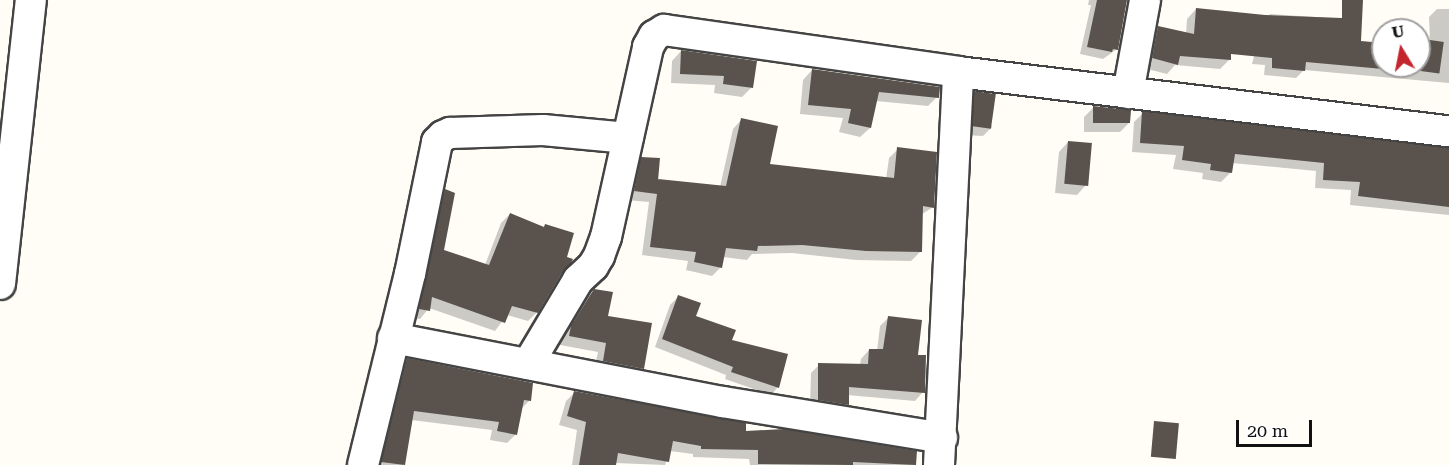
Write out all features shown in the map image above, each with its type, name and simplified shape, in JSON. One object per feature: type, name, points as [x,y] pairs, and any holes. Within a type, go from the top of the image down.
[{"type":"street","points":[[0,284],[31,0]]},
{"type":"street","points":[[1128,93],[1145,0]]},
{"type":"street","points":[[528,364],[578,280],[593,266],[599,256],[606,237],[648,47],[654,36],[664,30],[958,72],[1449,132]]},
{"type":"street","points":[[393,338],[723,402],[941,452],[958,72]]},
{"type":"street","points":[[363,465],[410,274],[437,142],[443,136],[543,130],[628,138]]},
{"type":"building","points":[[1097,0],[1127,0],[1118,50],[1113,49],[1112,52],[1087,47]]},
{"type":"building","points":[[1342,0],[1363,0],[1361,41],[1371,42],[1371,68],[1306,62],[1305,71],[1272,68],[1272,58],[1231,54],[1231,60],[1180,56],[1178,65],[1152,58],[1158,26],[1194,34],[1196,8],[1265,15],[1342,18]]},
{"type":"building","points":[[1431,40],[1444,42],[1439,74],[1431,72]]},
{"type":"building","points":[[681,50],[757,61],[753,88],[723,84],[724,76],[680,74]]},
{"type":"building","points":[[812,69],[940,87],[939,98],[879,92],[871,128],[848,123],[851,109],[808,105]]},
{"type":"building","points":[[974,91],[996,94],[991,129],[969,126]]},
{"type":"building","points":[[1093,106],[1131,110],[1130,123],[1093,123]]},
{"type":"building","points":[[1142,111],[1449,148],[1449,207],[1358,196],[1360,182],[1323,180],[1324,163],[1235,154],[1232,173],[1210,170],[1211,164],[1182,160],[1184,146],[1140,143]]},
{"type":"building","points":[[741,118],[778,126],[770,164],[894,178],[897,147],[937,152],[934,208],[923,206],[922,252],[866,251],[802,245],[758,246],[757,251],[726,248],[722,268],[694,262],[696,252],[650,247],[657,194],[634,191],[641,157],[660,158],[658,179],[726,186]]},
{"type":"building","points":[[1068,141],[1092,143],[1088,186],[1064,184]]},
{"type":"building","points":[[445,189],[455,193],[444,250],[489,265],[510,213],[544,227],[545,224],[574,233],[567,257],[573,259],[563,271],[538,313],[512,306],[505,323],[432,297],[430,311],[419,309]]},
{"type":"building","points":[[594,289],[613,292],[608,316],[652,323],[644,369],[603,361],[606,343],[569,336],[571,326]]},
{"type":"building","points":[[678,295],[701,303],[696,316],[736,330],[732,340],[788,354],[779,388],[731,372],[733,367],[662,339]]},
{"type":"building","points":[[888,316],[922,320],[918,355],[926,355],[925,393],[849,387],[849,405],[818,400],[818,363],[868,364],[869,349],[883,349]]},
{"type":"building","points":[[407,358],[533,383],[531,401],[524,400],[517,435],[497,431],[499,422],[414,411],[405,465],[381,462]]},
{"type":"building","points":[[574,391],[746,423],[746,431],[784,429],[917,451],[916,465],[853,462],[853,465],[758,464],[758,450],[701,449],[701,446],[673,441],[669,462],[618,453],[616,465],[579,465],[586,422],[567,416]]},
{"type":"building","points":[[1154,421],[1179,423],[1176,459],[1151,457]]}]
